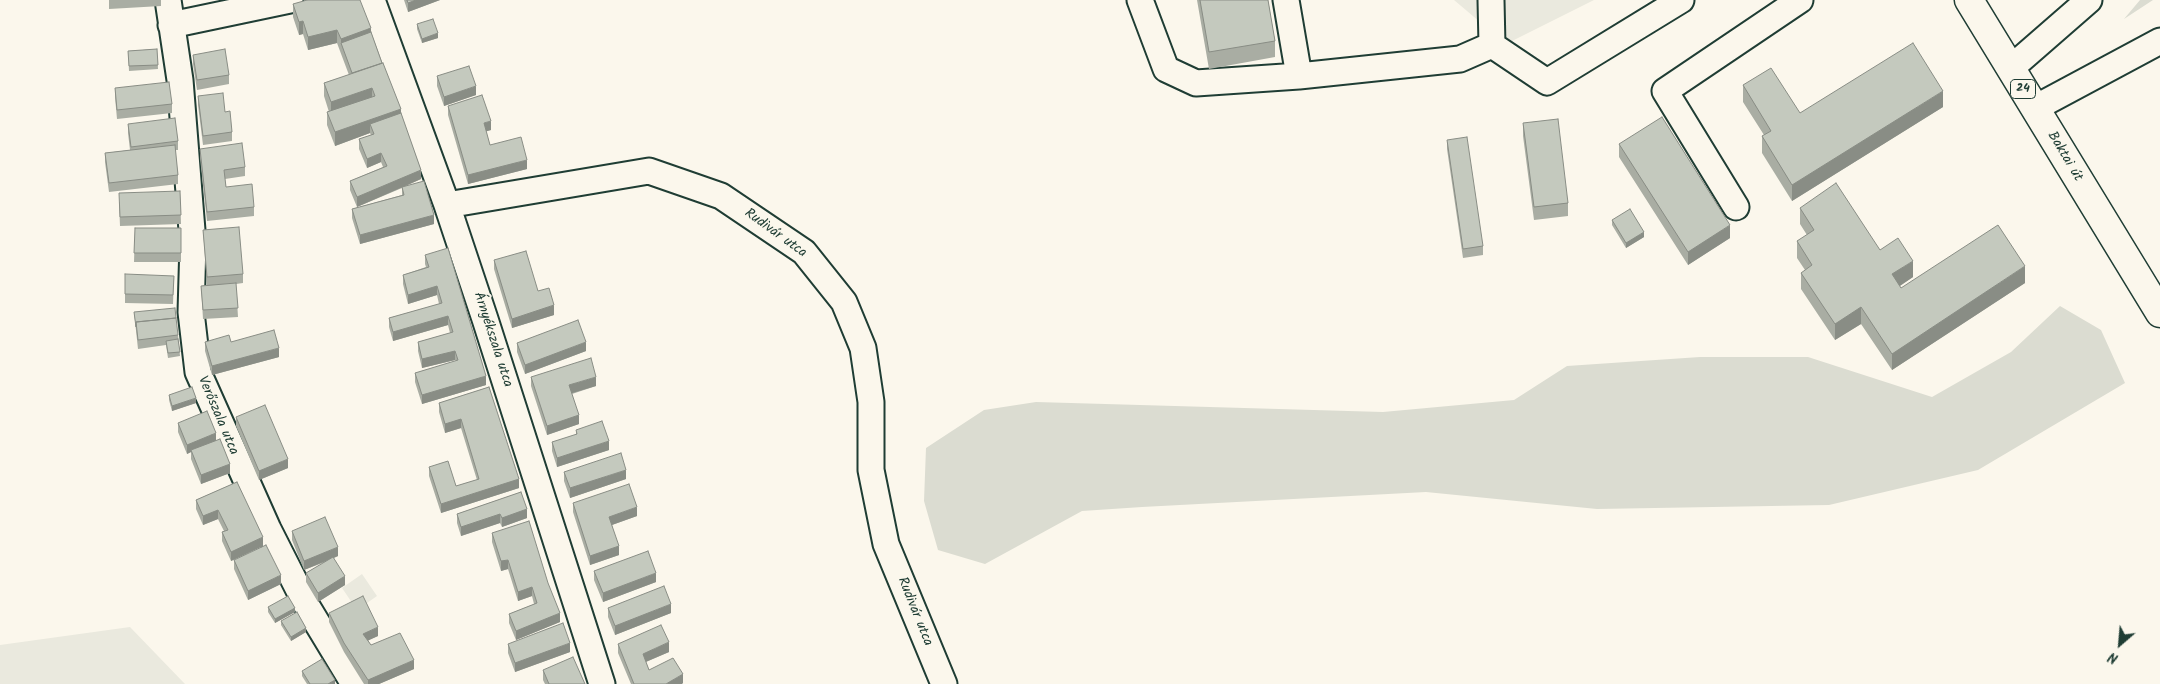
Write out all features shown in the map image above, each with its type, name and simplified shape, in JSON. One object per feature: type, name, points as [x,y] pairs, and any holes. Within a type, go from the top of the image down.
[{"type":"main road","name":"Baktai út","points":[[1969,0],[2160,313]]},
{"type":"street","name":"Verőszala utca","points":[[168,0],[180,80],[193,243],[191,312],[198,372],[268,528],[308,608],[354,684]]},
{"type":"street","points":[[172,26],[290,0]]},
{"type":"street","name":"Árnyékszala utca","points":[[372,0],[447,205],[486,319],[602,684]]},
{"type":"street","points":[[1140,0],[1166,69],[1196,83],[1298,76],[1460,59],[1492,45]]},
{"type":"street","points":[[1286,0],[1298,76]]},
{"type":"street","points":[[1490,0],[1492,45]]},
{"type":"street","points":[[1492,45],[1547,82],[1682,0]]},
{"type":"street","points":[[1736,207],[1665,90],[1800,0]]},
{"type":"street","points":[[2011,68],[2089,0]]},
{"type":"street","points":[[2034,108],[2160,41]]},
{"type":"street","name":"Rudivár utca","points":[[447,205],[649,171],[721,196],[804,252],[844,302],[863,348],[871,402],[871,470],[886,544],[944,684]]},
{"type":"shaded area","points":[[1454,0],[1594,0],[1506,44]]},
{"type":"shaded area","points":[[2140,0],[2153,0],[2124,19]]},
{"type":"shaded area","points":[[2060,306],[2101,330],[2125,383],[1978,470],[1829,505],[1597,509],[1426,492],[1082,511],[985,564],[938,550],[924,501],[926,448],[984,410],[1036,402],[1383,412],[1514,400],[1567,366],[1700,357],[1808,357],[1932,397],[2011,352]]},
{"type":"shaded area","points":[[362,574],[377,596],[357,610],[342,588]]},
{"type":"shaded area","points":[[130,627],[185,684],[0,684],[0,645]]},
{"type":"building","points":[[307,0],[360,0],[371,28],[341,39],[337,30],[308,37],[303,21],[299,22],[293,4]]},
{"type":"building","points":[[1200,0],[1268,0],[1275,41],[1209,52]]},
{"type":"building","points":[[433,19],[438,33],[422,39],[417,24]]},
{"type":"building","points":[[371,32],[382,63],[352,73],[341,43]]},
{"type":"building","points":[[1913,43],[1943,91],[1792,185],[1762,136],[1771,131],[1743,85],[1771,68],[1800,113]]},
{"type":"building","points":[[157,49],[158,65],[129,66],[128,51]]},
{"type":"building","points":[[225,49],[229,75],[197,80],[193,55]]},
{"type":"building","points":[[383,63],[401,109],[335,132],[327,112],[375,96],[372,88],[331,102],[324,83]]},
{"type":"building","points":[[469,66],[476,86],[444,97],[437,76]]},
{"type":"building","points":[[169,82],[172,104],[117,110],[115,88]]},
{"type":"building","points":[[223,93],[225,112],[230,111],[232,132],[203,136],[198,96]]},
{"type":"building","points":[[482,95],[491,121],[484,123],[490,145],[521,137],[527,160],[468,175],[448,106]]},
{"type":"building","points":[[401,113],[421,170],[357,197],[350,181],[387,166],[381,153],[367,159],[359,139],[374,134],[370,124]]},
{"type":"building","points":[[1662,117],[1730,225],[1688,252],[1619,144]]},
{"type":"building","points":[[175,118],[178,141],[131,147],[128,124]]},
{"type":"building","points":[[1558,119],[1568,203],[1534,207],[1523,123]]},
{"type":"building","points":[[1467,137],[1483,246],[1463,249],[1447,140]]},
{"type":"building","points":[[242,143],[245,167],[224,170],[226,187],[252,184],[254,207],[207,212],[200,149]]},
{"type":"building","points":[[175,145],[178,175],[109,183],[105,153]]},
{"type":"building","points":[[424,181],[434,215],[360,235],[352,209],[404,195],[402,187]]},
{"type":"building","points":[[1836,183],[1880,250],[1898,238],[1913,261],[1892,274],[1901,288],[1998,225],[2025,266],[1892,354],[1861,307],[1835,324],[1801,273],[1812,265],[1797,241],[1814,230],[1800,208]]},
{"type":"building","points":[[180,191],[181,215],[120,217],[119,193]]},
{"type":"building","points":[[1630,209],[1644,232],[1626,243],[1612,220]]},
{"type":"building","points":[[239,227],[243,274],[207,277],[203,230]]},
{"type":"building","points":[[135,228],[181,228],[181,253],[134,253]]},
{"type":"building","points":[[448,248],[486,376],[422,395],[415,373],[458,360],[455,351],[422,359],[418,342],[453,332],[448,316],[393,332],[389,318],[442,303],[437,286],[408,295],[403,275],[429,267],[425,255]]},
{"type":"building","points":[[526,251],[538,291],[549,288],[554,305],[512,319],[494,260]]},
{"type":"building","points":[[125,274],[174,276],[173,295],[125,294]]},
{"type":"building","points":[[236,283],[238,308],[203,310],[201,286]]},
{"type":"building","points":[[175,308],[176,318],[136,322],[136,327],[134,312]]},
{"type":"building","points":[[176,318],[178,335],[138,340],[136,322]]},
{"type":"building","points":[[578,320],[586,342],[525,365],[517,343]]},
{"type":"building","points":[[274,330],[279,348],[212,366],[205,342],[229,335],[231,342]]},
{"type":"building","points":[[178,339],[180,352],[168,353],[166,341]]},
{"type":"building","points":[[591,358],[596,377],[569,385],[579,415],[547,426],[531,377]]},
{"type":"building","points":[[192,387],[196,398],[172,406],[169,395]]},
{"type":"building","points":[[489,387],[519,479],[441,504],[429,467],[448,461],[456,486],[479,479],[461,419],[445,424],[439,403]]},
{"type":"building","points":[[265,405],[288,459],[259,471],[236,417]]},
{"type":"building","points":[[207,411],[216,433],[187,445],[178,423]]},
{"type":"building","points":[[602,421],[609,441],[557,458],[552,442],[577,434],[576,430]]},
{"type":"building","points":[[220,439],[230,464],[201,475],[191,450]]},
{"type":"building","points":[[621,453],[626,470],[570,488],[564,472]]},
{"type":"building","points":[[237,482],[263,537],[231,552],[222,532],[228,530],[218,510],[203,516],[196,500]]},
{"type":"building","points":[[629,484],[637,507],[609,517],[619,546],[590,556],[573,503]]},
{"type":"building","points":[[521,492],[527,509],[502,518],[500,514],[461,527],[457,514]]},
{"type":"building","points":[[325,517],[338,547],[304,561],[292,531]]},
{"type":"building","points":[[529,521],[548,583],[560,613],[516,631],[509,614],[537,603],[532,587],[518,592],[508,560],[501,561],[492,533]]},
{"type":"building","points":[[266,545],[281,575],[248,591],[234,560]]},
{"type":"building","points":[[648,551],[656,573],[603,593],[594,571]]},
{"type":"building","points":[[333,557],[345,576],[318,593],[306,573]]},
{"type":"building","points":[[664,586],[671,604],[615,626],[608,608]]},
{"type":"building","points":[[288,596],[295,608],[275,619],[268,607]]},
{"type":"building","points":[[363,596],[378,627],[363,634],[371,645],[400,633],[414,660],[368,680],[344,643],[329,613]]},
{"type":"building","points":[[297,612],[306,628],[291,637],[281,621]]},
{"type":"building","points":[[563,623],[570,643],[515,663],[508,644]]},
{"type":"building","points":[[661,625],[669,642],[643,654],[649,670],[673,658],[683,674],[666,684],[634,684],[618,644]]},
{"type":"building","points":[[573,657],[585,684],[549,684],[543,670]]},
{"type":"building","points":[[322,659],[335,680],[328,684],[310,684],[302,671]]}]
